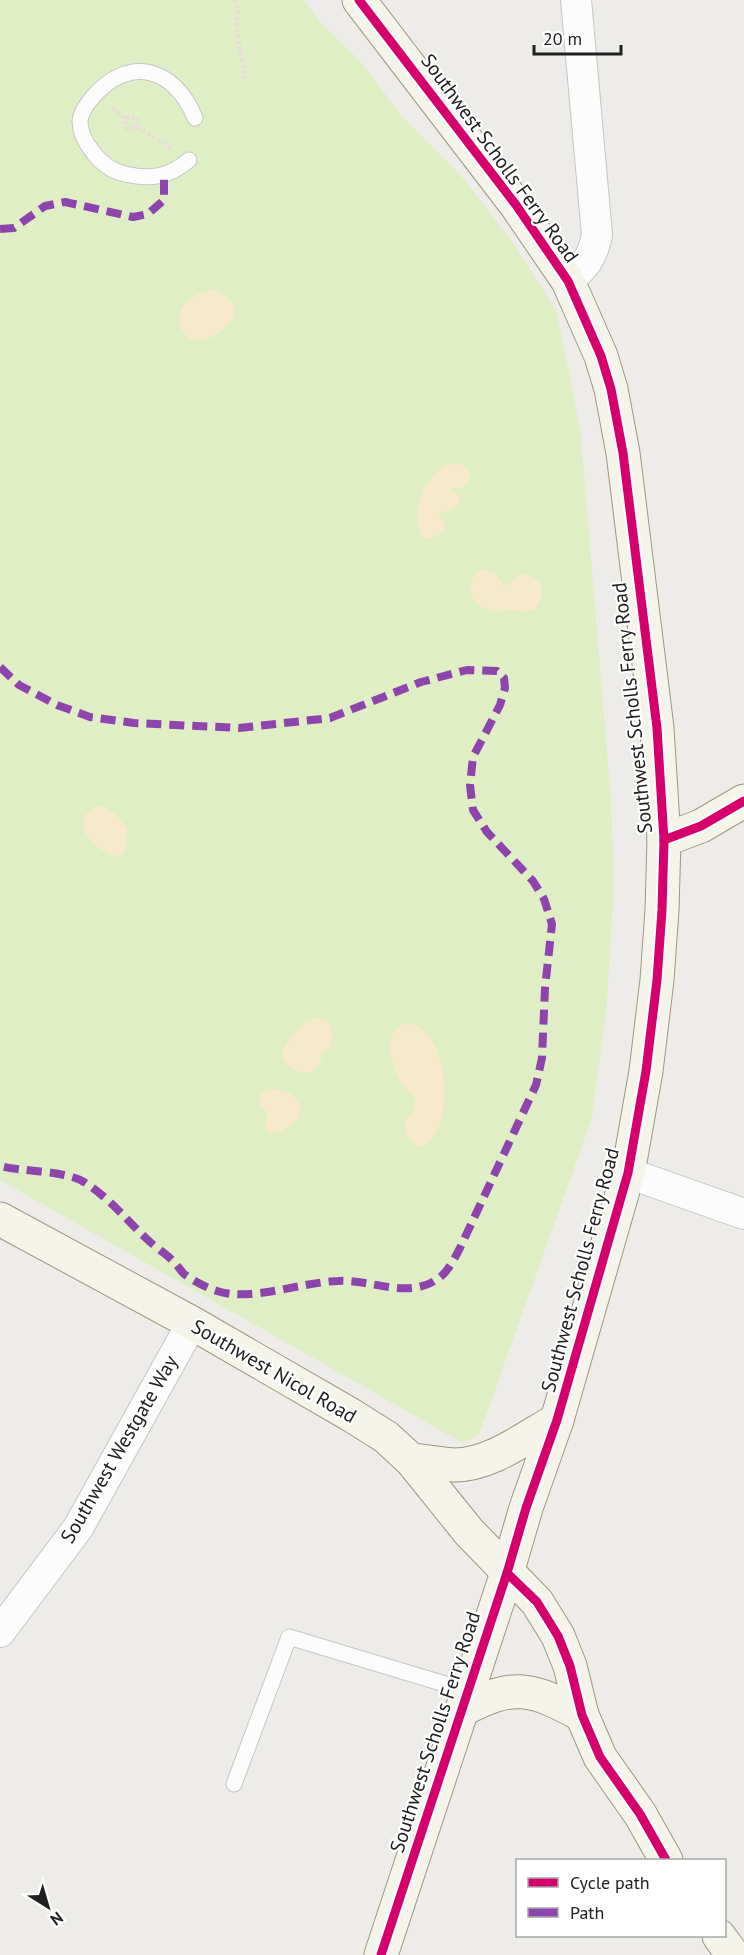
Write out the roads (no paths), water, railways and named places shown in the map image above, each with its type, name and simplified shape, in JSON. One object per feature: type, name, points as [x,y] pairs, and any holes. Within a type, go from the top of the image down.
[{"type":"main road","name":"Southwest Scholls Ferry Road","points":[[359,0],[516,205],[568,281],[601,356],[611,389],[623,453],[657,729],[664,840],[657,980],[646,1071],[628,1173],[557,1420],[526,1508],[507,1573],[381,1955]]},
{"type":"main road","points":[[664,840],[701,826],[744,801]]},
{"type":"main road","name":"Southwest Nicol Road","points":[[0,1219],[192,1323],[386,1437],[411,1460],[470,1532],[537,1602],[558,1636],[570,1666],[582,1715],[600,1757],[640,1814],[665,1859]]},
{"type":"main road","points":[[411,1460],[454,1465],[471,1463],[506,1449],[557,1420]]},
{"type":"main road","points":[[465,1701],[482,1700],[506,1692],[539,1693],[582,1715]]},
{"type":"main road","points":[[720,1937],[733,1955]]},
{"type":"street","points":[[568,281],[586,265],[594,250],[597,236],[576,0]]},
{"type":"street","points":[[628,1173],[744,1214]]},
{"type":"street","name":"Southwest Westgate Way","points":[[0,1632],[78,1528],[192,1323]]},
{"type":"lane","points":[[189,160],[164,176],[147,177],[123,174],[101,162],[84,141],[80,121],[86,106],[101,88],[113,79],[139,71],[151,72],[166,78],[177,87],[189,102],[195,118]]},
{"type":"lane","points":[[234,1784],[289,1636],[465,1701]]}]
